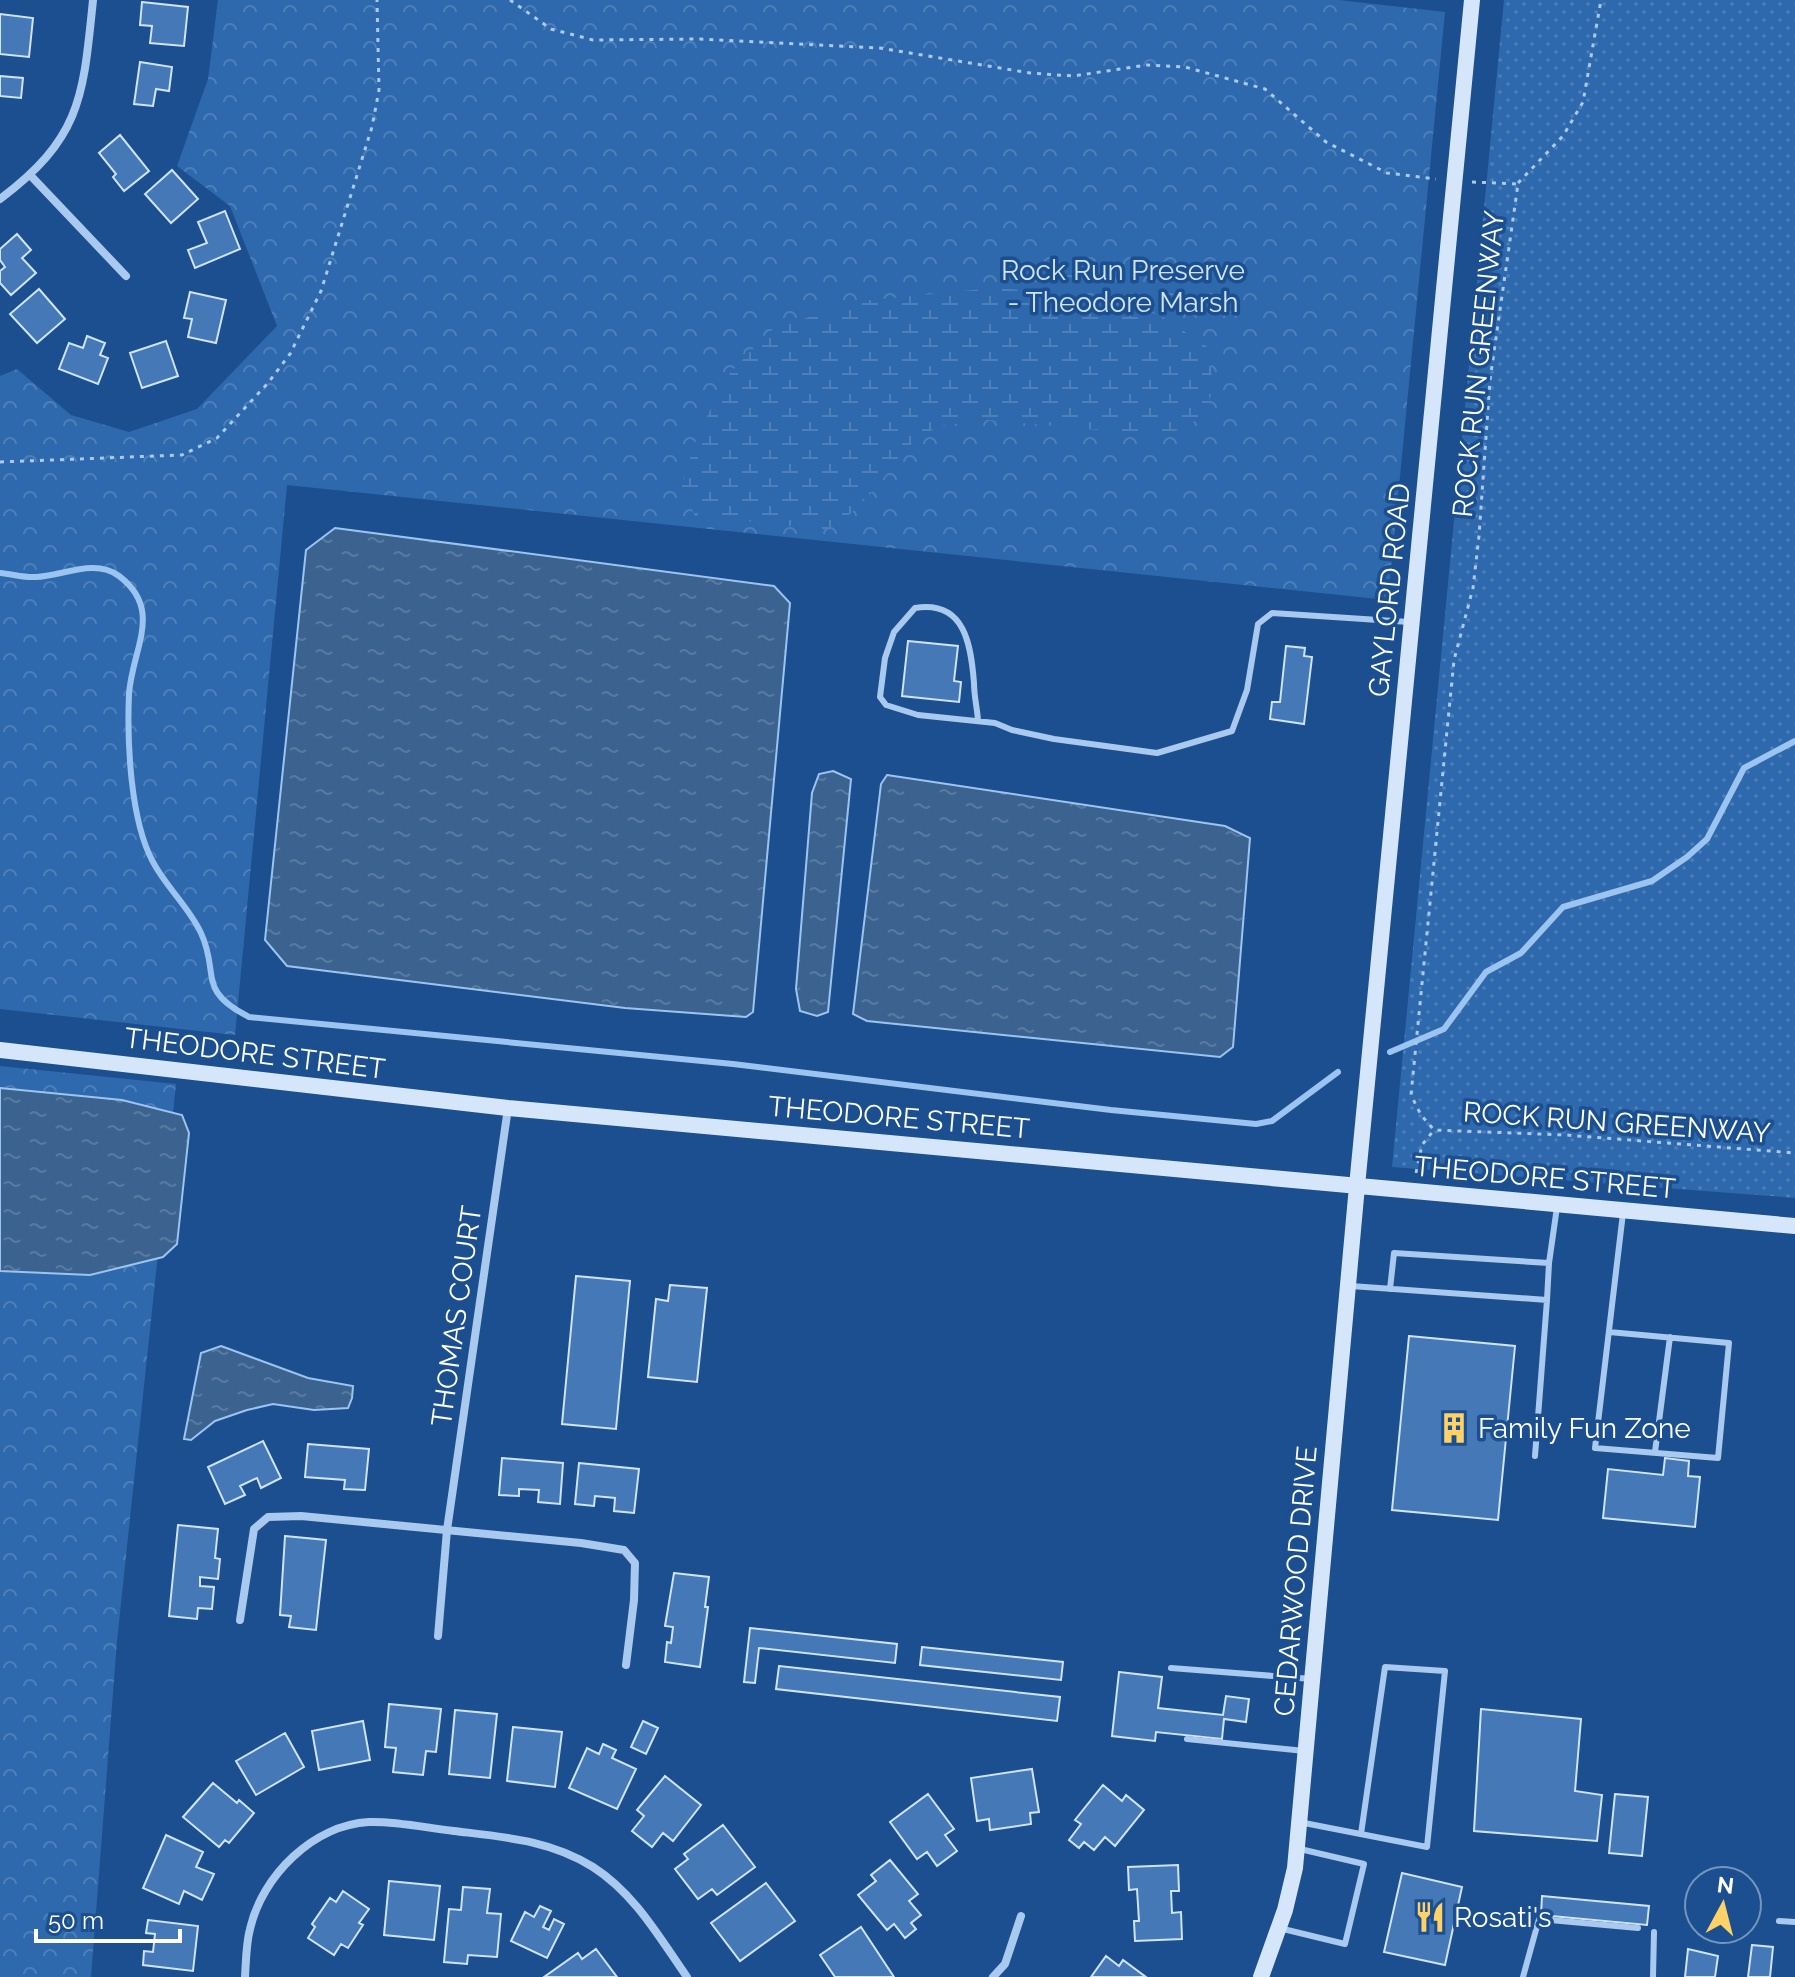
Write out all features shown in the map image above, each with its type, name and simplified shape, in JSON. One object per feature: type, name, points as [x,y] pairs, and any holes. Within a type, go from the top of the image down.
[{"type":"street","points":[[0,199],[31,176],[58,146],[77,109],[86,68],[93,0]]},
{"type":"street","name":"GAYLORD ROAD","points":[[1357,1186],[1472,0]]},
{"type":"street","points":[[31,176],[126,276]]},
{"type":"street","name":"THEODORE STREET","points":[[0,1050],[508,1108],[1795,1226]]},
{"type":"street","name":"THOMAS COURT","points":[[438,1636],[447,1530],[508,1108]]},
{"type":"street","name":"CEDARWOOD DRIVE","points":[[1264,1976],[1285,1910],[1296,1848],[1357,1186]]},
{"type":"street","points":[[240,1620],[254,1529],[268,1517],[301,1516],[581,1543],[624,1550],[635,1563],[626,1665]]},
{"type":"street","points":[[245,1977],[250,1928],[263,1894],[282,1867],[309,1843],[338,1829],[369,1822],[528,1839],[568,1853],[628,1893],[687,1977]]},
{"type":"street","points":[[993,1977],[1005,1964],[1021,1916]]},
{"type":"lane","points":[[978,720],[970,645],[963,627],[944,610],[930,605],[915,608],[894,632],[885,658],[880,697],[886,705],[918,715],[995,723],[1012,730],[1098,747],[1157,753],[1232,731],[1247,690],[1258,624],[1272,613],[1412,623]]},
{"type":"lane","points":[[1535,1456],[1549,1263],[1557,1204]]},
{"type":"lane","points":[[1609,1332],[1729,1343],[1718,1458],[1595,1448],[1623,1210]]},
{"type":"lane","points":[[1390,1289],[1394,1253],[1549,1263]]},
{"type":"lane","points":[[1348,1286],[1547,1300]]},
{"type":"lane","points":[[1655,1452],[1670,1337]]},
{"type":"lane","points":[[1299,1822],[1427,1847],[1445,1671],[1385,1667],[1361,1834]]},
{"type":"lane","points":[[1171,1668],[1312,1679]]},
{"type":"lane","points":[[1187,1739],[1305,1751]]},
{"type":"lane","points":[[1279,1928],[1345,1944],[1364,1864],[1296,1848]]},
{"type":"lane","points":[[1523,1977],[1539,1919],[1638,1928]]},
{"type":"lane","points":[[1779,1921],[1795,1922]]},
{"type":"lane","points":[[1653,1977],[1654,1932]]},
{"type":"path","points":[[0,462],[182,455],[217,438],[268,383],[290,354],[321,291],[372,127],[379,90],[377,0]]},
{"type":"path","name":"ROCK RUN GREENWAY","points":[[510,0],[551,29],[593,40],[700,39],[880,48],[1030,73],[1073,76],[1147,65],[1185,67],[1265,89],[1326,142],[1387,173],[1456,182],[1518,184],[1490,380],[1473,588],[1454,660],[1411,1095],[1421,1115],[1434,1130],[1566,1135],[1795,1153]]},
{"type":"path","points":[[1518,184],[1563,136],[1583,102],[1601,0]]},
{"type":"path","points":[[1415,1191],[1422,1145],[1434,1130]]},
{"type":"green space","name":"Rock Run Preserve - Theodore Marsh","points":[[218,0],[1339,0],[1445,12],[1388,600],[287,485],[235,1035],[0,1009],[0,376],[17,369],[71,415],[129,432],[197,409],[277,326],[230,206],[177,166],[208,79]]},
{"type":"green space","points":[[1504,0],[1795,0],[1795,1198],[1392,1167]]},
{"type":"green space","points":[[994,288],[1100,296],[1161,316],[1209,348],[1213,389],[1203,417],[1165,436],[988,420],[938,426],[910,445],[873,491],[845,519],[824,530],[695,515],[681,487],[699,431],[730,373],[770,331],[851,302]]},
{"type":"green space","points":[[0,1066],[176,1084],[117,1641],[91,1977],[0,1977]]},
{"type":"water","points":[[335,528],[774,586],[790,603],[753,1012],[746,1017],[625,1008],[287,966],[265,940],[306,550]]},
{"type":"water","points":[[833,771],[851,779],[828,1012],[817,1016],[800,1011],[796,989],[812,793],[819,774]]},
{"type":"water","points":[[887,775],[1225,826],[1250,838],[1233,1047],[1220,1057],[867,1021],[853,1014],[881,784]]},
{"type":"water","points":[[0,1088],[122,1100],[182,1115],[189,1133],[177,1244],[163,1257],[90,1275],[0,1271]]},
{"type":"water","points":[[221,1346],[308,1378],[353,1386],[348,1408],[314,1410],[273,1404],[215,1421],[191,1440],[184,1439],[201,1353]]},
{"type":"building","points":[[142,2],[188,7],[184,46],[150,43],[152,26],[140,25]]},
{"type":"building","points":[[0,14],[33,18],[29,57],[0,54]]},
{"type":"building","points":[[140,62],[172,67],[169,91],[156,89],[153,106],[134,104]]},
{"type":"building","points":[[0,76],[23,78],[21,98],[0,96]]},
{"type":"building","points":[[120,135],[149,171],[124,191],[113,177],[116,174],[99,153]]},
{"type":"building","points":[[172,170],[198,199],[171,223],[145,194]]},
{"type":"building","points":[[225,211],[240,249],[195,268],[188,250],[207,243],[198,222]]},
{"type":"building","points":[[17,234],[31,250],[22,258],[36,273],[11,295],[0,283],[0,271],[5,267],[0,260],[0,249]]},
{"type":"building","points":[[39,289],[65,319],[37,343],[10,314]]},
{"type":"building","points":[[190,292],[226,300],[216,343],[188,337],[192,319],[184,318]]},
{"type":"building","points":[[87,336],[105,343],[100,355],[108,358],[98,384],[59,369],[69,343],[83,348]]},
{"type":"building","points":[[166,341],[178,376],[142,388],[130,353]]},
{"type":"building","points":[[908,641],[958,646],[954,681],[961,682],[959,702],[902,696]]},
{"type":"building","points":[[1286,646],[1305,648],[1304,656],[1312,657],[1304,724],[1270,719],[1272,702],[1280,702]]},
{"type":"building","points":[[576,1276],[630,1281],[616,1429],[562,1424]]},
{"type":"building","points":[[670,1285],[707,1288],[697,1382],[648,1377],[656,1299],[668,1301]]},
{"type":"building","name":"Family Fun Zone","points":[[1409,1336],[1515,1346],[1498,1520],[1392,1510]]},
{"type":"building","points":[[263,1441],[281,1478],[261,1488],[257,1478],[240,1486],[245,1495],[225,1504],[208,1467]]},
{"type":"building","points":[[308,1444],[369,1449],[365,1490],[344,1489],[345,1480],[305,1477]]},
{"type":"building","points":[[502,1458],[563,1463],[560,1504],[538,1502],[539,1490],[519,1489],[519,1496],[499,1495]]},
{"type":"building","points":[[1665,1458],[1689,1461],[1688,1476],[1700,1477],[1695,1527],[1603,1518],[1608,1469],[1663,1475]]},
{"type":"building","points":[[579,1463],[639,1469],[634,1513],[614,1511],[615,1498],[595,1496],[594,1506],[575,1504]]},
{"type":"building","points":[[178,1525],[218,1529],[215,1558],[220,1559],[218,1579],[200,1577],[200,1586],[214,1587],[212,1609],[198,1608],[197,1619],[169,1616]]},
{"type":"building","points":[[285,1536],[326,1540],[316,1630],[289,1627],[291,1616],[280,1615]]},
{"type":"building","points":[[674,1573],[709,1577],[700,1667],[665,1662],[667,1642],[671,1643],[673,1627],[665,1626]]},
{"type":"building","points":[[750,1628],[897,1644],[895,1663],[759,1648],[755,1683],[744,1682]]},
{"type":"building","points":[[922,1647],[1063,1662],[1061,1680],[920,1665]]},
{"type":"building","points":[[779,1666],[1060,1697],[1057,1721],[776,1689]]},
{"type":"building","points":[[1119,1672],[1162,1677],[1158,1708],[1223,1715],[1226,1696],[1249,1699],[1246,1722],[1224,1719],[1222,1739],[1156,1732],[1155,1741],[1112,1736]]},
{"type":"building","points":[[389,1704],[441,1709],[436,1752],[426,1751],[423,1775],[393,1772],[396,1748],[385,1747]]},
{"type":"building","points":[[1481,1709],[1581,1719],[1575,1791],[1602,1795],[1597,1841],[1474,1831]]},
{"type":"building","points":[[455,1710],[497,1714],[490,1778],[449,1774]]},
{"type":"building","points":[[363,1721],[370,1760],[319,1770],[312,1731]]},
{"type":"building","points":[[643,1721],[658,1728],[646,1754],[631,1747]]},
{"type":"building","points":[[513,1727],[562,1732],[555,1787],[507,1781]]},
{"type":"building","points":[[285,1733],[304,1767],[256,1795],[236,1761]]},
{"type":"building","points":[[603,1744],[616,1750],[612,1758],[636,1769],[617,1809],[569,1788],[587,1748],[599,1754]]},
{"type":"building","points":[[1032,1769],[1039,1812],[1030,1813],[1031,1824],[990,1830],[989,1819],[977,1821],[971,1778]]},
{"type":"building","points":[[665,1776],[701,1805],[673,1841],[663,1833],[652,1847],[632,1831],[644,1816],[637,1810]]},
{"type":"building","points":[[213,1783],[254,1813],[229,1843],[225,1840],[219,1847],[183,1817]]},
{"type":"building","points":[[1103,1785],[1122,1801],[1126,1795],[1144,1810],[1115,1846],[1105,1837],[1094,1850],[1084,1842],[1079,1848],[1069,1840],[1081,1824],[1075,1820]]},
{"type":"building","points":[[928,1794],[954,1829],[945,1835],[957,1851],[937,1866],[927,1852],[917,1859],[890,1822]]},
{"type":"building","points":[[1615,1794],[1648,1797],[1642,1856],[1609,1853]]},
{"type":"building","points":[[723,1825],[755,1867],[717,1895],[712,1889],[698,1899],[675,1869],[688,1859],[684,1854]]},
{"type":"building","points":[[166,1835],[203,1852],[196,1867],[214,1874],[202,1900],[184,1891],[179,1904],[143,1888]]},
{"type":"building","points":[[890,1860],[918,1894],[909,1901],[921,1915],[911,1923],[916,1929],[905,1938],[894,1924],[887,1930],[858,1895],[876,1881],[871,1875]]},
{"type":"building","points":[[1178,1865],[1179,1891],[1171,1891],[1172,1913],[1181,1912],[1182,1939],[1135,1941],[1134,1921],[1139,1921],[1137,1889],[1129,1890],[1128,1867]]},
{"type":"building","points":[[1402,1873],[1462,1887],[1445,1965],[1384,1952]]},
{"type":"building","points":[[389,1881],[440,1886],[434,1940],[384,1935]]},
{"type":"building","points":[[766,1883],[795,1921],[740,1961],[711,1923]]},
{"type":"building","points":[[463,1887],[490,1889],[487,1913],[501,1914],[497,1957],[468,1955],[467,1964],[444,1962],[449,1909],[461,1910]]},
{"type":"building","points":[[343,1891],[369,1909],[348,1948],[341,1944],[334,1955],[308,1938],[315,1927],[312,1924],[330,1898],[336,1902]]},
{"type":"building","points":[[1542,1896],[1649,1906],[1647,1925],[1541,1915]]},
{"type":"building","points":[[540,1906],[551,1911],[543,1927],[549,1930],[554,1919],[564,1924],[547,1958],[511,1941],[525,1912],[534,1917]]},
{"type":"building","points":[[148,1920],[198,1926],[193,1971],[143,1965],[144,1951],[153,1952],[155,1934],[146,1933]]},
{"type":"building","points":[[861,1927],[894,1977],[835,1977],[820,1955]]},
{"type":"building","points":[[1752,1945],[1773,1947],[1770,1977],[1748,1977]]},
{"type":"building","points":[[596,1949],[617,1977],[544,1977],[578,1953],[582,1959]]},
{"type":"building","points":[[1688,1949],[1718,1956],[1715,1977],[1685,1977]]},
{"type":"building","points":[[1106,1956],[1119,1966],[1123,1960],[1146,1977],[1091,1977]]},
{"type":"waterway","points":[[0,573],[36,577],[100,568],[119,576],[140,602],[142,631],[129,694],[130,756],[139,824],[153,862],[201,933],[216,989],[232,1007],[249,1017],[733,1064],[1111,1110],[1256,1124],[1272,1121],[1338,1072]]},
{"type":"waterway","points":[[1390,1052],[1444,1029],[1486,972],[1521,953],[1563,907],[1652,881],[1687,857],[1707,839],[1744,768],[1795,741]]},
{"type":"place","name":"Family Fun Zone","points":[[1454,1428]]},
{"type":"place","name":"Rosati's","points":[[1430,1917]]}]
